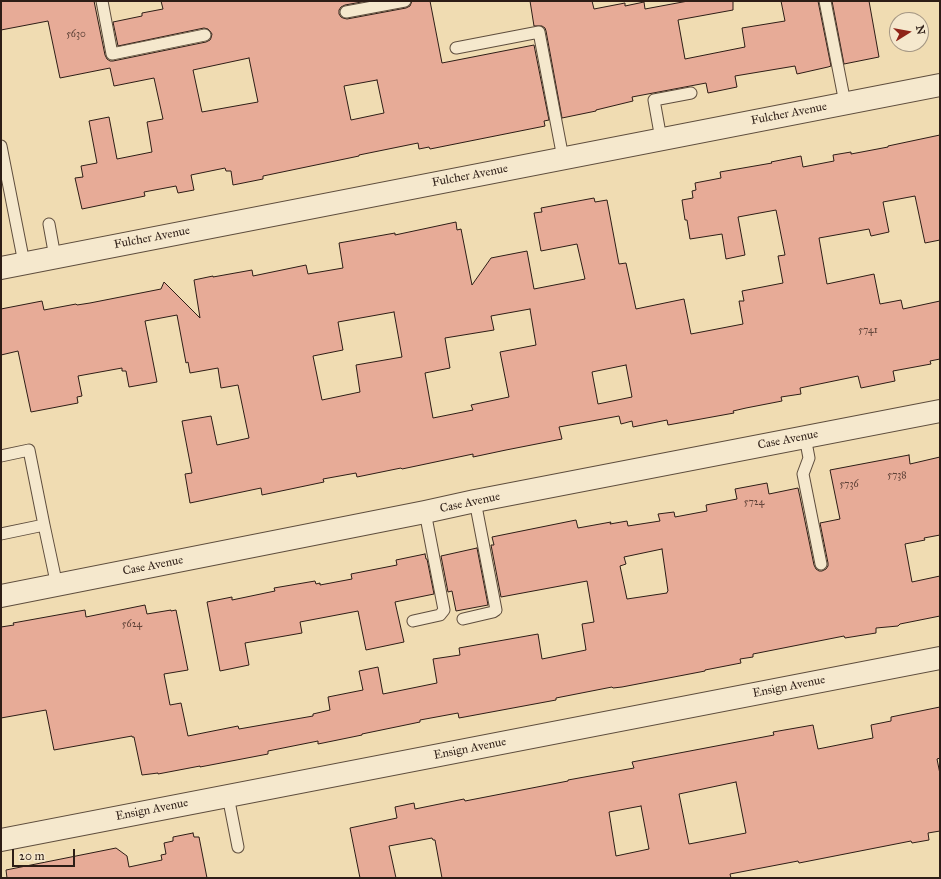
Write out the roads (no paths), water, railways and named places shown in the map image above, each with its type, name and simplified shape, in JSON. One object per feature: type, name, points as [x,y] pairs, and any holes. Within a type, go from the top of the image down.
[{"type":"street","name":"Fulcher Avenue","points":[[1,268],[940,85]]},
{"type":"street","name":"Case Avenue","points":[[1,596],[475,501],[940,411]]},
{"type":"street","name":"Ensign Avenue","points":[[1,840],[940,658]]},
{"type":"lane","points":[[102,1],[112,54],[205,34]]},
{"type":"lane","points":[[346,12],[405,1]]},
{"type":"lane","points":[[825,1],[845,104]]},
{"type":"lane","points":[[456,48],[538,32],[563,158]]},
{"type":"lane","points":[[661,139],[654,100],[691,93]]},
{"type":"lane","points":[[1,146],[24,263]]},
{"type":"lane","points":[[49,224],[55,257]]},
{"type":"lane","points":[[805,437],[809,458],[803,474],[821,564]]},
{"type":"lane","points":[[1,456],[29,450],[56,586]]},
{"type":"lane","points":[[463,619],[496,610],[475,501]]},
{"type":"lane","points":[[413,622],[440,615],[444,610],[425,512]]},
{"type":"lane","points":[[1,534],[44,525]]},
{"type":"lane","points":[[228,796],[238,847]]}]
